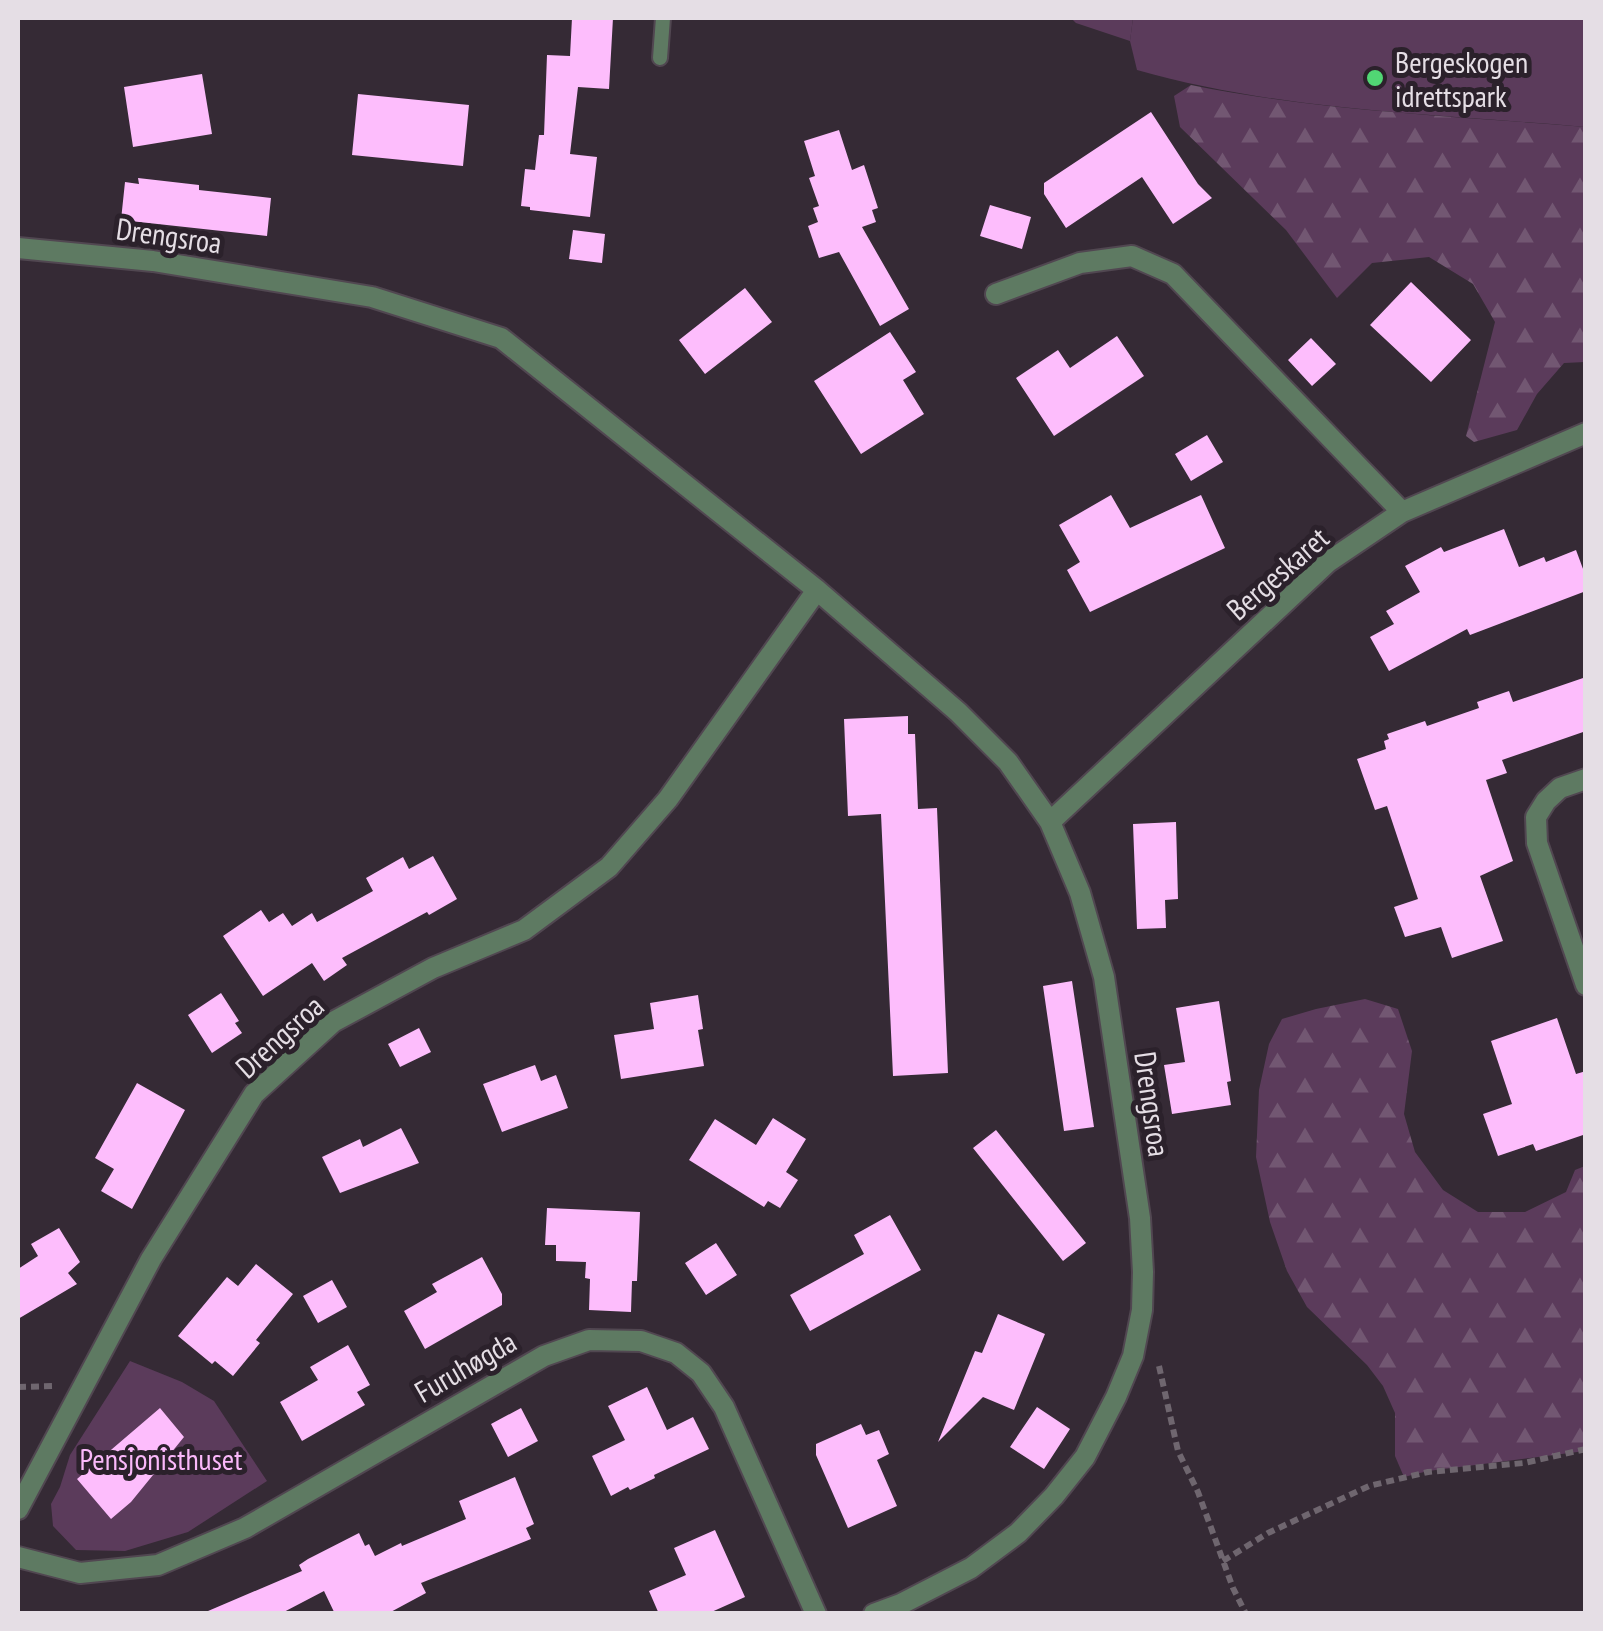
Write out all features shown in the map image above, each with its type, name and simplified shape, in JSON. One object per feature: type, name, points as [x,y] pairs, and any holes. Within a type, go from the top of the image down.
[{"type":"street","name":"Drengsroa","points":[[18,248],[153,261],[372,297],[501,338],[816,590],[958,712],[1008,762],[1050,822],[1080,892],[1104,977],[1140,1218],[1142,1310],[1133,1356],[1084,1457],[1054,1496],[1018,1532],[971,1568],[874,1614]]},
{"type":"street","points":[[996,294],[1080,262],[1132,256],[1173,274],[1402,512]]},
{"type":"street","name":"Bergeskaret","points":[[1050,822],[1328,562],[1402,512],[1586,433]]},
{"type":"street","name":"Drengsroa","points":[[18,1509],[152,1260],[254,1094],[333,1022],[433,968],[524,930],[610,866],[668,799],[816,590]]},
{"type":"street","points":[[1586,779],[1560,788],[1536,818],[1537,844],[1586,985]]},
{"type":"street","name":"Furuhøgda","points":[[18,1557],[80,1574],[158,1565],[245,1528],[544,1356],[589,1340],[642,1341],[676,1353],[701,1373],[724,1406],[816,1614]]},
{"type":"lane","points":[[660,58],[663,18]]},
{"type":"path","points":[[1158,1358],[1178,1451],[1246,1614]]},
{"type":"path","points":[[1223,1561],[1268,1534],[1369,1486],[1428,1472],[1524,1463],[1586,1449]]},
{"type":"green space","points":[[1071,18],[1133,18],[1130,41],[1076,23]]},
{"type":"green space","name":"Bergeskogen idrettspark","points":[[1133,18],[1585,18],[1585,127],[1303,103],[1191,84],[1137,70],[1130,41]]},
{"type":"green space","points":[[1191,85],[1338,107],[1585,127],[1585,362],[1564,363],[1537,394],[1517,430],[1474,442],[1466,436],[1495,322],[1473,284],[1429,257],[1372,263],[1337,298],[1286,230],[1180,127],[1174,96]]},
{"type":"green space","points":[[1365,999],[1398,1009],[1412,1051],[1404,1114],[1415,1152],[1443,1190],[1478,1212],[1525,1212],[1566,1192],[1575,1170],[1585,1166],[1585,1451],[1404,1477],[1395,1456],[1395,1413],[1383,1386],[1367,1365],[1307,1307],[1287,1271],[1270,1222],[1256,1157],[1259,1090],[1269,1044],[1282,1019]]},
{"type":"green space","name":"Pensjonisthuset","points":[[130,1361],[182,1382],[214,1401],[267,1481],[188,1532],[125,1551],[76,1550],[53,1526],[51,1504],[70,1455]]},
{"type":"building","points":[[572,18],[613,18],[609,89],[578,87],[570,154],[597,157],[590,217],[521,206],[525,169],[535,170],[539,135],[544,135],[547,55],[570,56]]},
{"type":"building","points":[[202,74],[212,134],[133,147],[124,87]]},
{"type":"building","points":[[358,94],[469,105],[463,166],[352,155]]},
{"type":"building","points":[[1151,112],[1198,184],[1212,198],[1173,224],[1142,177],[1066,228],[1044,194],[1044,183]]},
{"type":"building","points":[[839,130],[852,170],[864,165],[878,208],[872,210],[876,222],[862,227],[909,309],[880,326],[839,252],[819,258],[808,226],[818,222],[813,208],[819,206],[809,178],[815,176],[804,141]]},
{"type":"building","points":[[138,178],[271,198],[267,236],[121,220],[125,182],[139,184]]},
{"type":"building","points":[[990,205],[1031,217],[1022,249],[980,236]]},
{"type":"building","points":[[573,230],[605,234],[602,263],[569,259]]},
{"type":"building","points":[[1411,282],[1471,340],[1431,382],[1370,325]]},
{"type":"building","points":[[745,288],[772,322],[705,374],[679,340]]},
{"type":"building","points":[[890,332],[916,372],[903,380],[924,414],[861,454],[814,381]]},
{"type":"building","points":[[1117,336],[1144,376],[1054,436],[1016,378],[1058,350],[1070,368]]},
{"type":"building","points":[[1311,338],[1336,364],[1312,386],[1288,360]]},
{"type":"building","points":[[1207,435],[1223,462],[1191,481],[1175,454]]},
{"type":"building","points":[[1111,495],[1130,528],[1201,495],[1225,548],[1090,612],[1067,570],[1080,562],[1059,525]]},
{"type":"building","points":[[1504,529],[1519,567],[1576,550],[1586,577],[1586,591],[1470,635],[1467,629],[1389,671],[1370,637],[1394,624],[1386,611],[1420,592],[1405,566],[1441,547],[1444,552]]},
{"type":"building","points":[[1586,677],[1586,731],[1502,760],[1507,773],[1486,780],[1513,861],[1480,876],[1503,941],[1452,958],[1441,927],[1405,937],[1394,907],[1418,899],[1387,806],[1375,810],[1357,759],[1386,749],[1387,734],[1425,721],[1427,726],[1479,708],[1477,702],[1509,691],[1513,702]]},
{"type":"building","points":[[908,716],[908,734],[915,734],[918,809],[937,808],[948,1073],[893,1076],[881,814],[848,816],[844,719]]},
{"type":"building","points":[[1176,822],[1178,899],[1165,900],[1166,928],[1137,929],[1133,824]]},
{"type":"building","points":[[433,856],[457,899],[342,958],[347,965],[324,981],[312,963],[263,996],[223,936],[261,910],[269,922],[283,913],[292,926],[312,913],[317,922],[373,891],[366,878],[403,857],[409,869]]},
{"type":"building","points":[[1072,981],[1094,1127],[1064,1131],[1043,986]]},
{"type":"building","points":[[221,993],[242,1033],[212,1053],[188,1015]]},
{"type":"building","points":[[698,995],[704,1066],[621,1079],[614,1035],[654,1029],[650,1003]]},
{"type":"building","points":[[1219,1001],[1231,1105],[1172,1114],[1164,1065],[1185,1062],[1176,1008]]},
{"type":"building","points":[[1557,1018],[1576,1074],[1586,1071],[1586,1134],[1536,1151],[1533,1144],[1498,1156],[1483,1114],[1512,1104],[1491,1041]]},
{"type":"building","points":[[419,1028],[431,1052],[400,1067],[388,1044]]},
{"type":"building","points":[[535,1065],[541,1081],[556,1075],[568,1108],[502,1132],[483,1084]]},
{"type":"building","points":[[137,1083],[185,1110],[132,1209],[101,1191],[114,1169],[95,1158]]},
{"type":"building","points":[[773,1118],[806,1139],[786,1172],[798,1180],[780,1208],[768,1201],[764,1207],[689,1160],[715,1119],[756,1145]]},
{"type":"building","points":[[401,1128],[419,1163],[340,1193],[322,1157],[360,1139],[363,1147]]},
{"type":"building","points":[[996,1130],[1086,1243],[1063,1261],[973,1148]]},
{"type":"building","points":[[547,1208],[640,1212],[637,1281],[632,1281],[631,1312],[589,1310],[586,1262],[556,1261],[556,1245],[545,1245]]},
{"type":"building","points":[[890,1215],[921,1270],[810,1331],[790,1295],[864,1254],[854,1235]]},
{"type":"building","points":[[59,1228],[80,1262],[68,1273],[77,1284],[18,1319],[18,1269],[38,1256],[31,1244]]},
{"type":"building","points":[[716,1243],[737,1275],[706,1295],[685,1263]]},
{"type":"building","points":[[482,1257],[502,1294],[502,1305],[425,1349],[404,1311],[437,1292],[432,1284]]},
{"type":"building","points":[[256,1264],[293,1294],[233,1376],[178,1336],[227,1277],[238,1286]]},
{"type":"building","points":[[332,1280],[347,1307],[318,1323],[303,1296]]},
{"type":"building","points":[[998,1314],[1045,1334],[1014,1410],[983,1397],[938,1442],[975,1351],[982,1353]]},
{"type":"building","points":[[348,1345],[370,1385],[357,1392],[365,1405],[302,1441],[280,1402],[318,1380],[310,1367]]},
{"type":"building","points":[[647,1387],[667,1430],[693,1417],[709,1449],[611,1496],[592,1456],[625,1440],[608,1406]]},
{"type":"building","points":[[1037,1407],[1070,1429],[1044,1469],[1010,1447]]},
{"type":"building","points":[[160,1408],[184,1437],[131,1502],[111,1519],[77,1479]]},
{"type":"building","points":[[521,1408],[538,1441],[508,1457],[491,1424]]},
{"type":"building","points":[[861,1424],[866,1435],[879,1430],[889,1454],[877,1460],[897,1506],[848,1528],[816,1455],[816,1444]]},
{"type":"building","points":[[515,1477],[534,1524],[526,1528],[531,1539],[421,1583],[426,1593],[387,1614],[335,1614],[324,1591],[280,1614],[201,1614],[302,1571],[299,1565],[308,1559],[359,1533],[375,1556],[466,1519],[459,1501]]},
{"type":"building","points":[[715,1530],[745,1597],[707,1614],[659,1614],[649,1591],[686,1575],[674,1548]]},
{"type":"place","name":"Bergeskogen idrettspark","points":[[1375,78]]}]
